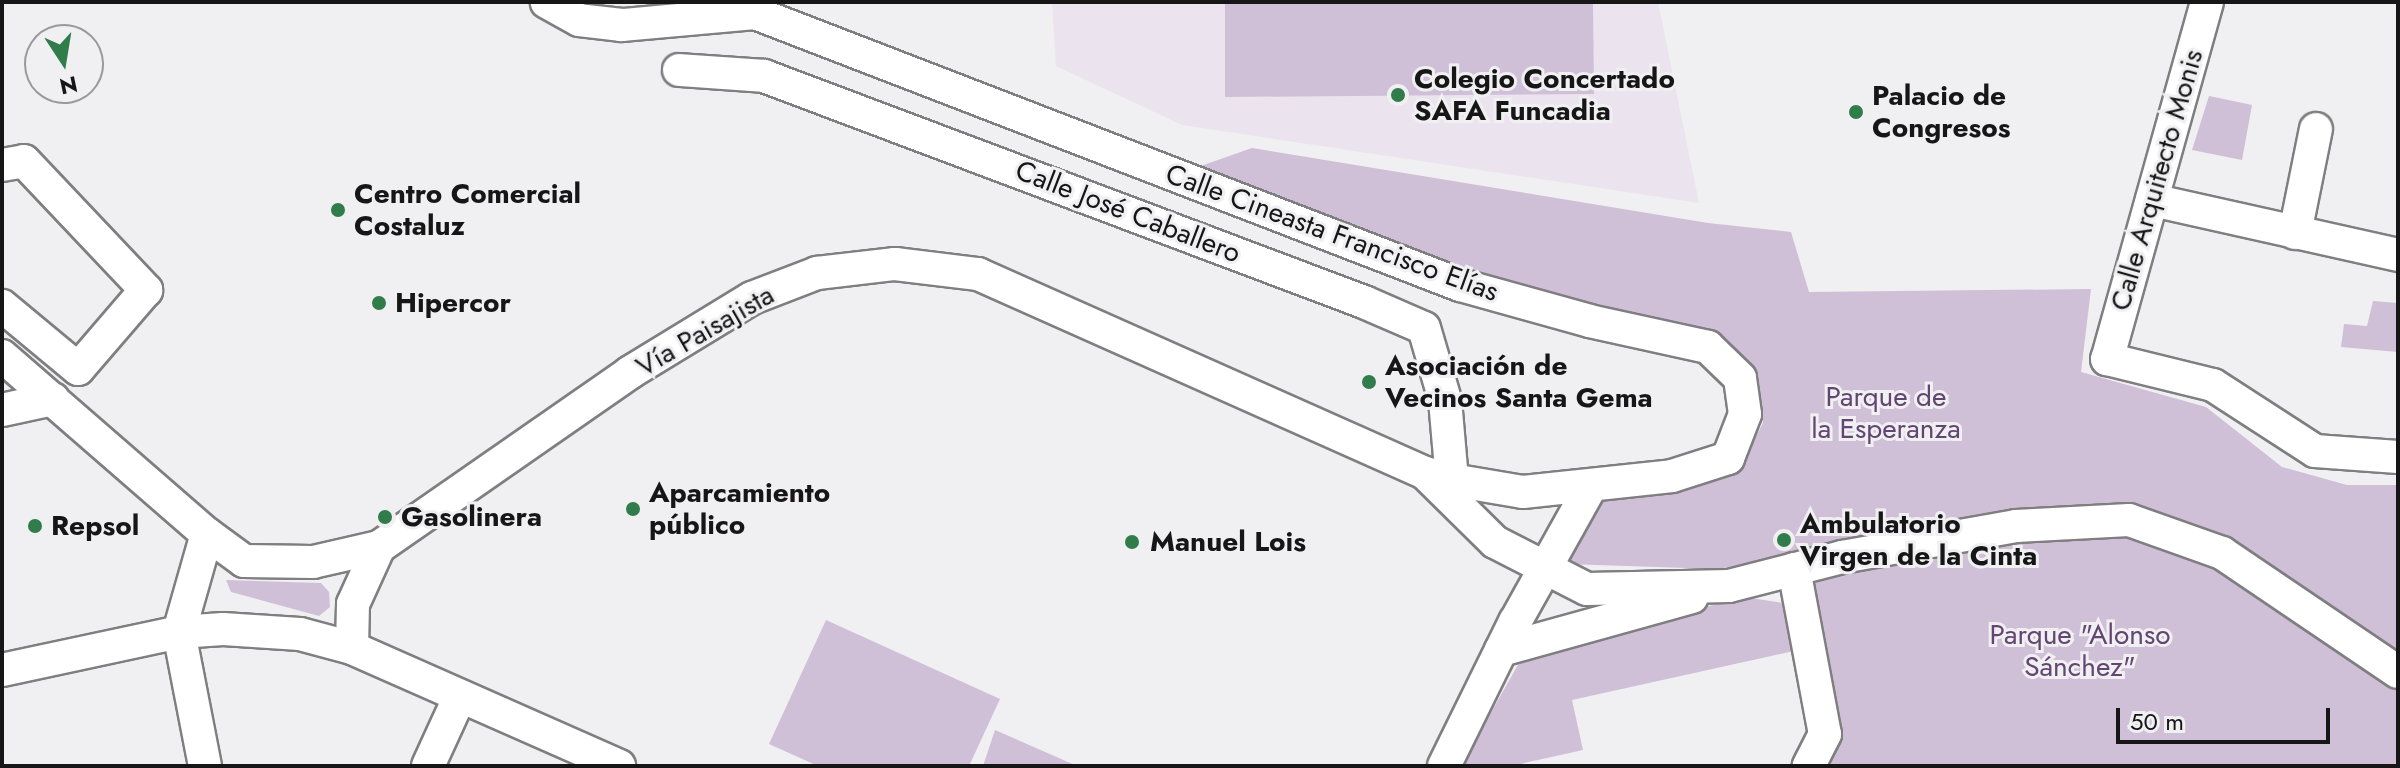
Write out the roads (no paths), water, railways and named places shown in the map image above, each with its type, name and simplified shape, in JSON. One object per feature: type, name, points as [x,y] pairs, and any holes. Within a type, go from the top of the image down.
[{"type":"street","name":"Calle Cineasta Francisco Elías","points":[[547,2],[579,20],[622,25],[755,13],[1460,285],[1590,321],[1708,347],[1740,378],[1745,414],[1728,458],[1672,476],[1523,492],[1438,476]]},
{"type":"street","name":"Calle Arquitecto Monis","points":[[2207,2],[2107,359],[2213,385],[2315,451],[2398,457]]},
{"type":"street","name":"Calle José Caballero","points":[[679,70],[764,76],[1364,302],[1424,328],[1445,400],[1438,476]]},
{"type":"street","points":[[2295,233],[2316,129]]},
{"type":"street","points":[[2,165],[24,161],[146,290],[78,369],[2,306]]},
{"type":"street","points":[[2152,200],[2398,255]]},
{"type":"street","name":"Vía Paisajista","points":[[2,356],[207,534],[244,561],[313,562],[379,547],[629,373],[752,298],[817,273],[895,264],[978,274],[1438,476]]},
{"type":"street","points":[[2,410],[53,399]]},
{"type":"street","points":[[1438,476],[1495,542],[1587,589],[1729,586]]},
{"type":"street","points":[[1444,766],[1501,650],[1591,486]]},
{"type":"street","points":[[1501,650],[1794,569],[2016,526],[2129,520],[2222,553],[2398,672]]},
{"type":"street","points":[[205,766],[179,632],[207,534]]},
{"type":"street","points":[[352,648],[353,604],[379,547]]},
{"type":"street","points":[[1794,569],[1825,734],[1809,766]]},
{"type":"street","points":[[2,670],[179,632],[223,629],[300,634],[352,648],[619,766]]},
{"type":"street","points":[[428,766],[460,696]]},
{"type":"place","name":"Colegio Concertado SAFA Funcadia","points":[[1398,95]]},
{"type":"place","name":"Palacio de Congresos","points":[[1856,112]]},
{"type":"place","name":"Centro Comercial Costaluz","points":[[338,210]]},
{"type":"place","name":"Hipercor","points":[[379,303]]},
{"type":"place","name":"Asociación de Vecinos Santa Gema","points":[[1369,382]]},
{"type":"place","name":"Aparcamiento público","points":[[633,509]]},
{"type":"place","name":"Gasolinera","points":[[385,517]]},
{"type":"place","name":"Repsol","points":[[35,526]]},
{"type":"place","name":"Ambulatorio Virgen de la Cinta","points":[[1784,540]]},
{"type":"place","name":"Manuel Lois","points":[[1132,542]]},
{"type":"park label","name":"Parque de la Esperanza","points":[[1886,413]]},
{"type":"park label","name":"Parque \"Alonso Sánchez\"","points":[[2080,651]]}]
